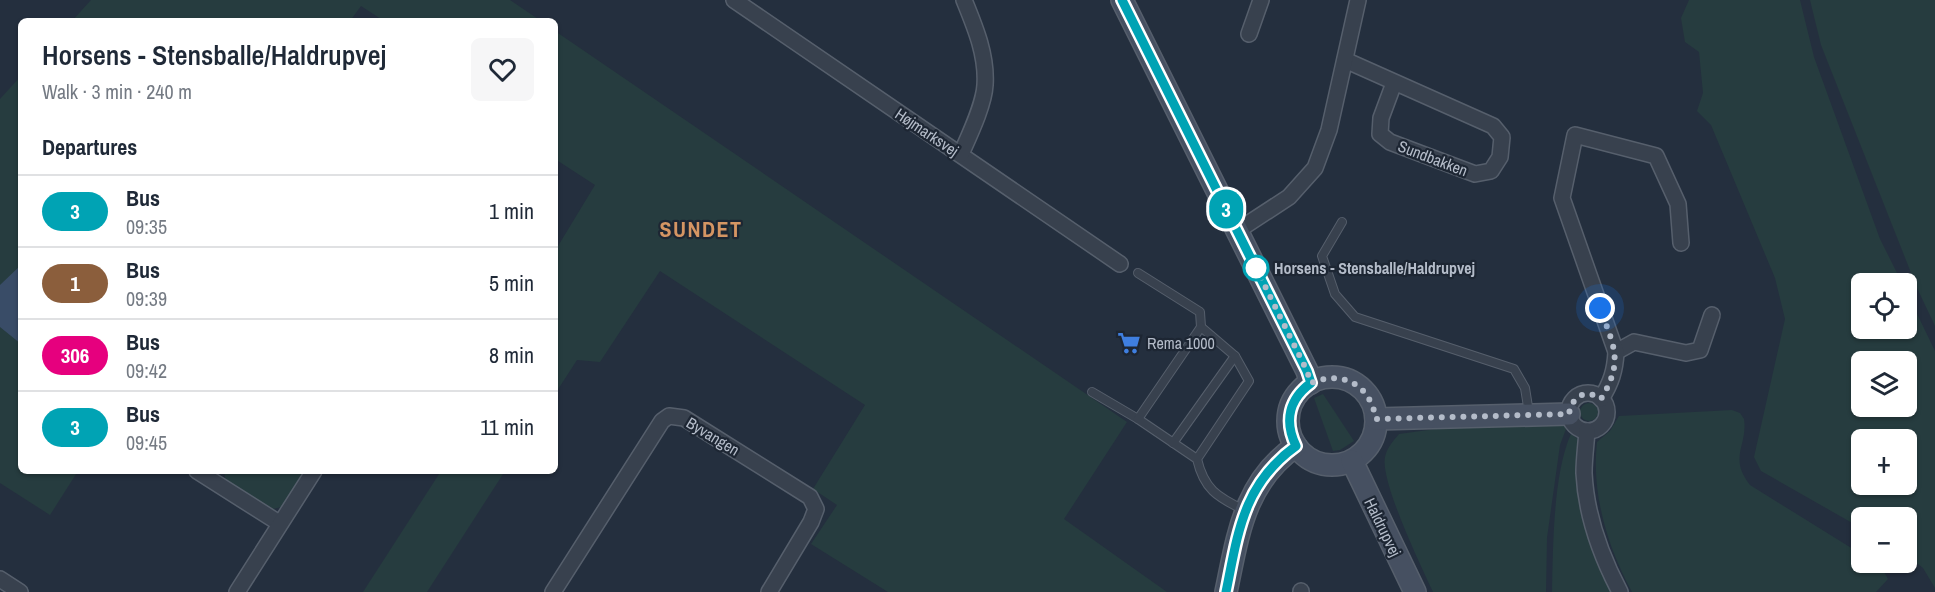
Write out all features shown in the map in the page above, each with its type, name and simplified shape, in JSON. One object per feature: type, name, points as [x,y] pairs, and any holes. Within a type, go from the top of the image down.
[{"type":"main road","points":[[1122,0],[1238,231],[1311,383]]},
{"type":"main road","points":[[1331,377],[1346,379],[1355,384],[1370,399],[1376,419],[1375,430],[1369,445],[1352,461],[1341,465],[1318,463],[1305,456],[1296,446],[1290,434],[1289,411],[1296,396],[1311,383],[1331,377]]},
{"type":"main road","points":[[1376,419],[1569,414]]},
{"type":"main road","points":[[1226,592],[1245,511],[1264,475],[1296,446]]},
{"type":"main road","name":"Haldrupvej","points":[[1352,461],[1415,592]]},
{"type":"street","name":"Højmarksvej","points":[[734,0],[1120,264]]},
{"type":"street","points":[[961,154],[974,127],[986,86],[978,34],[964,0]]},
{"type":"street","points":[[1249,34],[1261,0]]},
{"type":"street","points":[[1238,231],[1289,197],[1315,168],[1329,130],[1358,0]]},
{"type":"street","name":"Sundbakken","points":[[1345,60],[1493,126],[1502,137],[1500,158],[1491,171],[1475,174],[1390,142],[1380,134],[1381,118],[1394,83]]},
{"type":"street","points":[[1601,399],[1615,371],[1616,352],[1562,198],[1575,135],[1656,156],[1678,204],[1681,243]]},
{"type":"street","points":[[1616,352],[1634,342],[1686,353],[1700,350],[1712,315]]},
{"type":"street","points":[[1586,393],[1595,394],[1601,399],[1607,411],[1601,426],[1587,431],[1574,426],[1569,414],[1570,404],[1576,397],[1586,393]]},
{"type":"street","name":"Byvangen","points":[[553,592],[662,421],[669,416],[684,418],[810,497],[816,509],[811,522],[769,592]]},
{"type":"street","points":[[1587,431],[1584,474],[1590,514],[1606,566],[1620,592]]},
{"type":"street","points":[[206,474],[279,523]]},
{"type":"street","points":[[237,592],[312,474]]},
{"type":"street","points":[[0,579],[20,592]]},
{"type":"lane","points":[[1342,222],[1322,256],[1335,294],[1355,317],[1514,369],[1525,388],[1529,415]]},
{"type":"lane","points":[[1138,273],[1200,312],[1201,327],[1138,419]]},
{"type":"lane","points":[[1197,459],[1249,381],[1235,356],[1201,327]]},
{"type":"lane","points":[[1173,443],[1235,356]]},
{"type":"lane","points":[[1092,392],[1138,419],[1197,459],[1200,473],[1210,490],[1226,502],[1245,511]]},
{"type":"green space","points":[[91,0],[510,0],[537,18],[379,18],[361,6],[352,18],[75,18]]},
{"type":"green space","points":[[1689,0],[1800,0],[1814,57],[1880,239],[1897,273],[1851,273],[1851,339],[1917,339],[1917,314],[1935,351],[1935,588],[1923,568],[1917,563],[1917,507],[1851,507],[1851,522],[1761,471],[1754,457],[1785,319],[1775,278],[1711,125],[1697,111],[1703,93],[1699,52],[1685,42],[1681,18]]},
{"type":"green space","points":[[1810,0],[1935,0],[1935,326],[1917,288],[1917,273],[1911,273],[1821,45]]},
{"type":"green space","points":[[558,33],[1127,422],[1064,519],[1167,592],[888,592],[811,544],[837,505],[813,489],[865,405],[660,271],[600,362],[577,360],[558,389],[558,246],[595,185],[558,161]]},
{"type":"green space","points":[[18,79],[18,474],[76,474],[50,515],[0,483],[0,99]]},
{"type":"green space","points":[[1323,394],[1354,441],[1340,450],[1333,451],[1314,398]]},
{"type":"green space","points":[[1589,403],[1595,406],[1598,412],[1595,418],[1589,421],[1583,418],[1580,412],[1583,406]]},
{"type":"green space","points":[[1732,410],[1740,413],[1744,419],[1745,428],[1739,459],[1740,467],[1750,485],[1851,548],[1851,573],[1885,573],[1888,579],[1876,592],[1632,592],[1623,575],[1603,520],[1597,481],[1597,442],[1610,431],[1619,416]]},
{"type":"green space","points":[[1562,421],[1566,429],[1560,445],[1547,538],[1546,592],[1433,592],[1411,544],[1389,485],[1385,457],[1392,442],[1399,434],[1465,425]]},
{"type":"green space","points":[[1571,434],[1578,439],[1588,534],[1612,592],[1552,592],[1557,490],[1565,450]]},
{"type":"green space","points":[[224,474],[306,474],[286,506],[268,510],[226,483]]},
{"type":"green space","points":[[439,474],[503,474],[427,592],[363,592]]},
{"type":"water","points":[[18,268],[18,342],[0,327],[0,285]]},
{"type":"bus line","name":"3","points":[[1122,0],[1311,383],[1296,396],[1289,411],[1288,425],[1296,446],[1264,475],[1247,504],[1226,592]]},
{"type":"place","name":"Horsens - Stensballe/Haldrupvej","points":[[1256,268]]},
{"type":"place","name":"Rema 1000","points":[[1129,343]]},
{"type":"district","name":"SUNDET","points":[[701,229]]},
{"type":"route","points":[[1256,268],[1311,383],[1331,377],[1346,379],[1364,391],[1370,399],[1376,419],[1569,414],[1570,404],[1576,397],[1586,393],[1595,394],[1601,399],[1615,371],[1616,352],[1600,308]]}]
